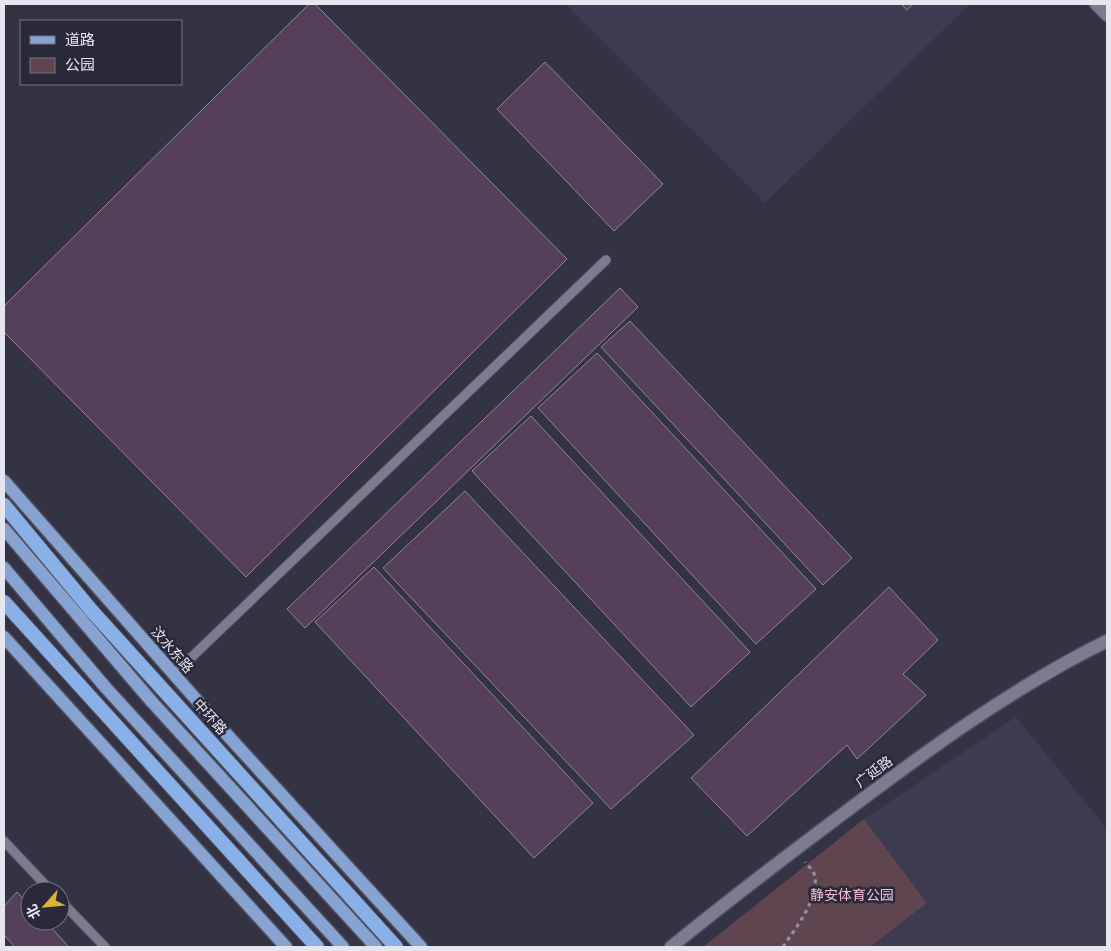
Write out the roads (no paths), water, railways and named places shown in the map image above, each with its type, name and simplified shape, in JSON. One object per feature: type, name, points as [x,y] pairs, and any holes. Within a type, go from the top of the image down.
[{"type":"highway","name":"中环路","points":[[4,505],[91,610],[396,947]]},
{"type":"highway","points":[[4,602],[317,947]]},
{"type":"main road","name":"汶水东路","points":[[4,481],[230,738],[421,947]]},
{"type":"main road","points":[[4,529],[152,702],[376,947]]},
{"type":"main road","points":[[4,568],[106,688],[343,947]]},
{"type":"main road","points":[[4,637],[286,947]]},
{"type":"street","points":[[1096,4],[1107,15]]},
{"type":"street","name":"广延路","points":[[671,947],[795,850],[982,714],[1078,655],[1107,641]]},
{"type":"lane","points":[[174,674],[606,260]]},
{"type":"lane","points":[[4,841],[42,881]]},
{"type":"lane","points":[[70,910],[105,947]]},
{"type":"park label","name":"静安体育公园","points":[[852,895]]}]
